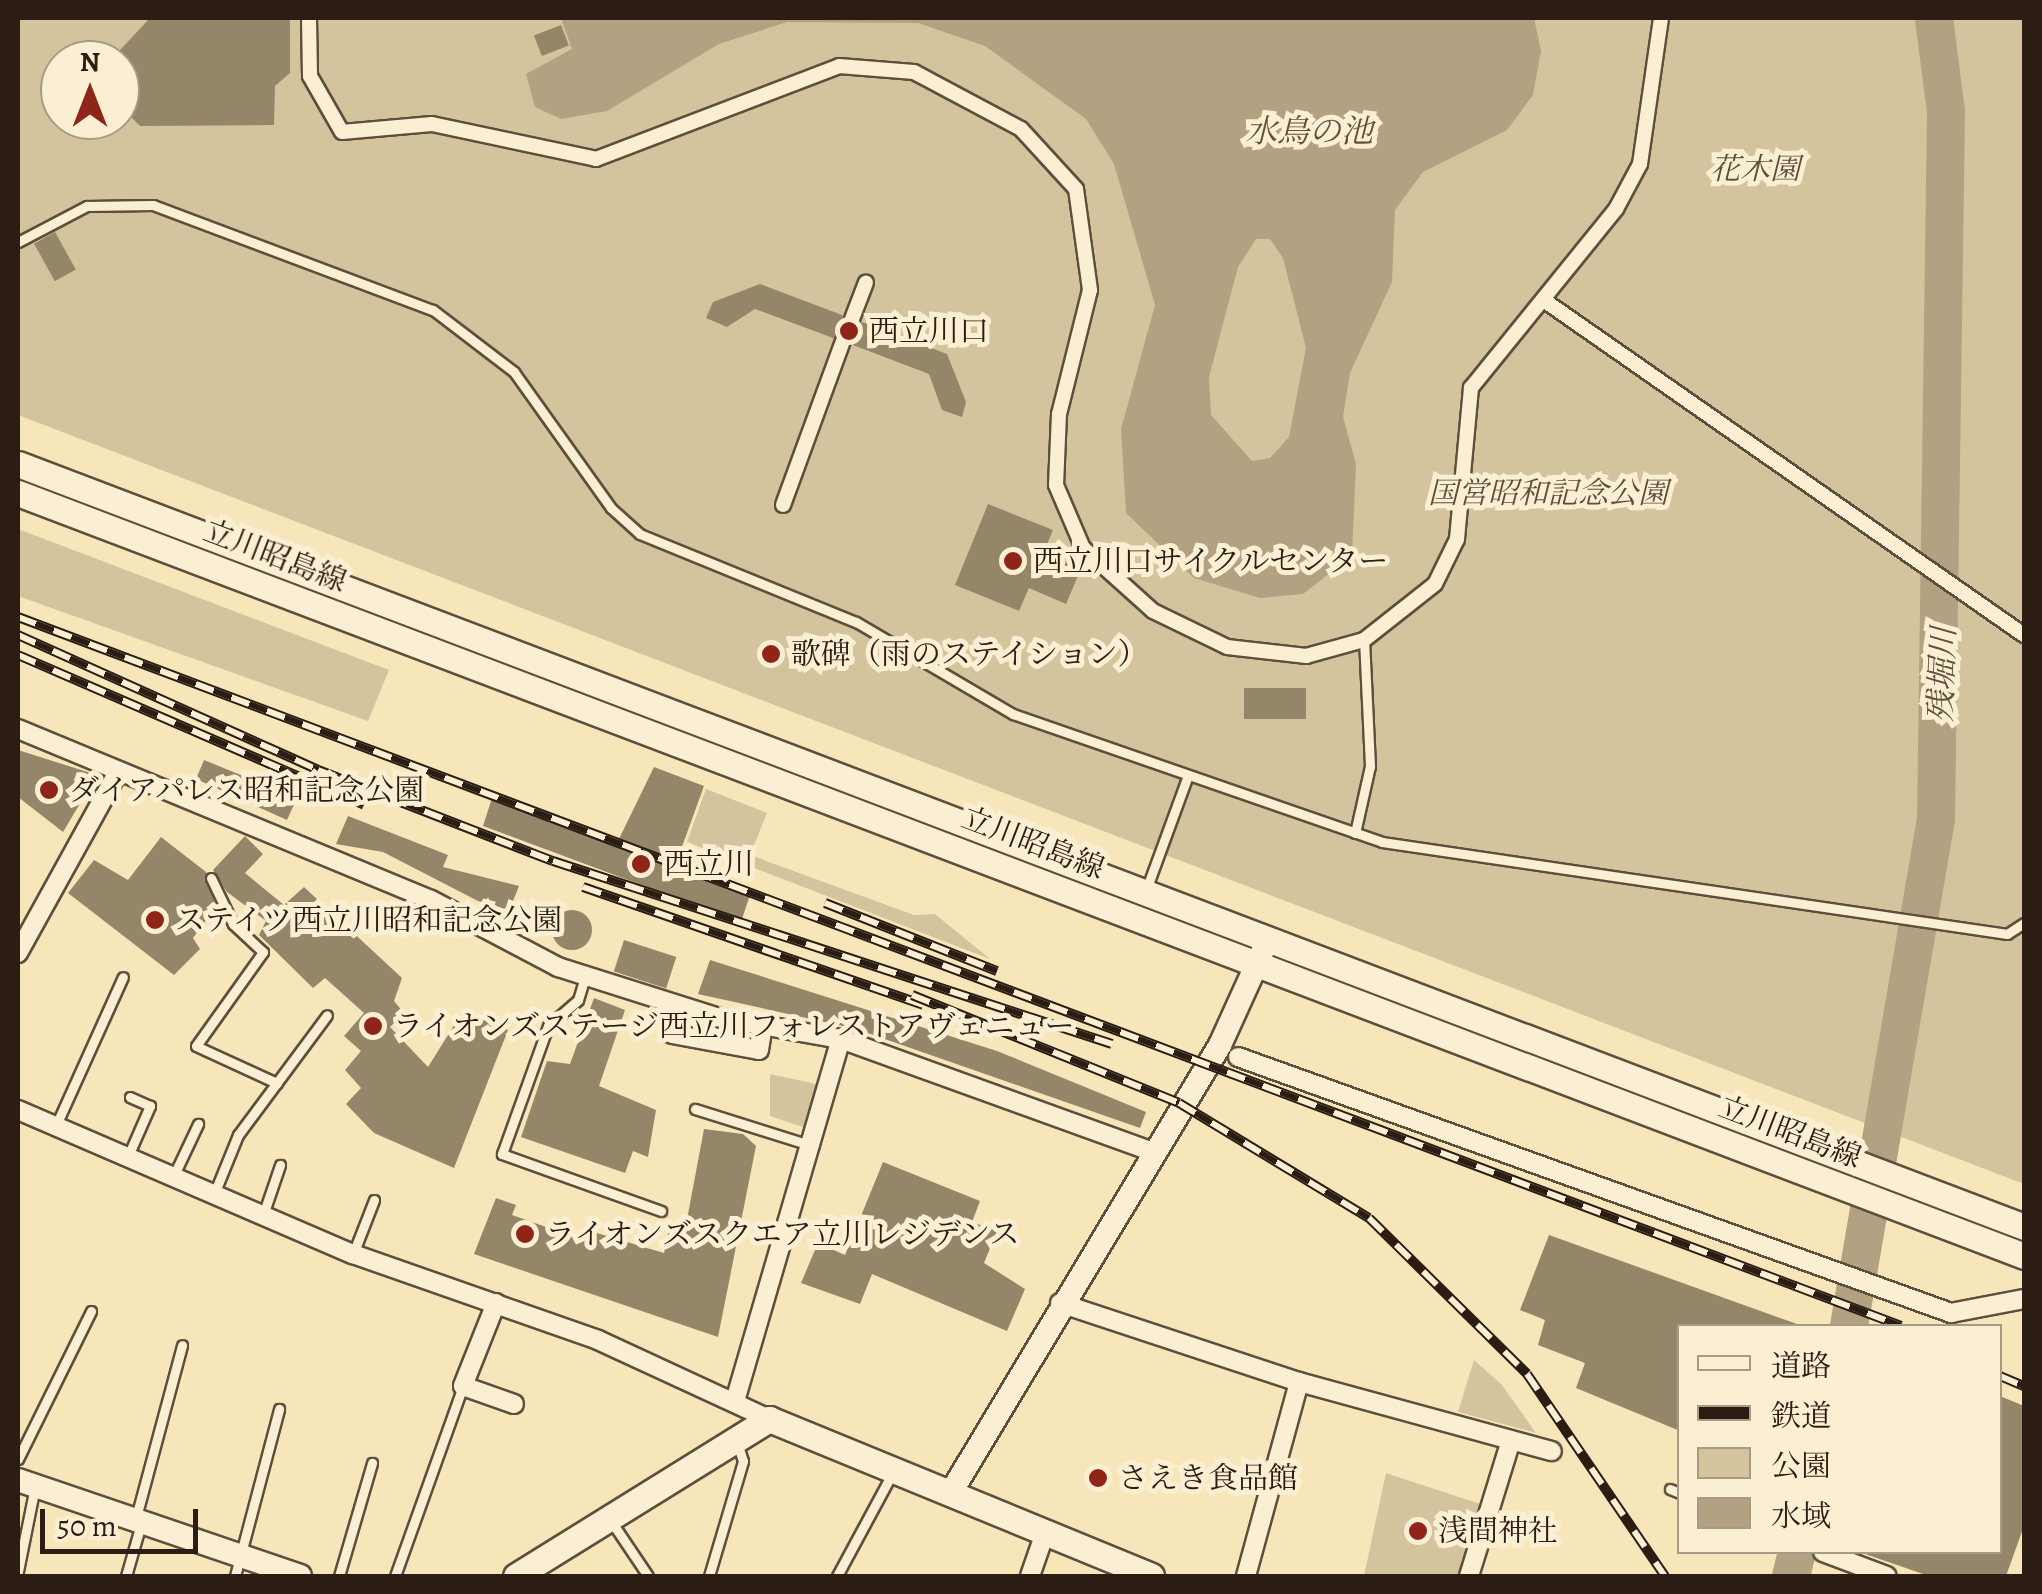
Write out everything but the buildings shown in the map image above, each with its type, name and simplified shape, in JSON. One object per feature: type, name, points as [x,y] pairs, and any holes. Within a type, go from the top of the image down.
[{"type":"main road","name":"立川昭島線","points":[[18,464],[2024,1227]]},
{"type":"main road","name":"立川昭島線","points":[[18,493],[2024,1256]]},
{"type":"main road","points":[[516,1576],[769,1419],[1151,1576]]},
{"type":"street","points":[[309,18],[310,76],[342,132],[432,124],[596,159],[839,66],[914,72],[1021,129],[1076,190],[1090,290],[1059,414],[1056,485],[1084,548],[1153,611],[1227,647],[1306,656],[1364,640],[1435,584],[1458,539],[1471,388],[1545,301],[1640,164],[1661,18]]},
{"type":"street","points":[[852,319],[866,284]]},
{"type":"street","points":[[1545,301],[2024,635]]},
{"type":"street","points":[[783,505],[843,341]]},
{"type":"street","points":[[18,729],[431,900],[585,976],[668,1005],[841,1038],[1151,1151]]},
{"type":"street","points":[[18,953],[118,772]]},
{"type":"street","points":[[950,1494],[1151,1151],[1220,1045],[1268,938]]},
{"type":"street","points":[[668,1005],[672,1034],[759,1050],[763,1026]]},
{"type":"street","points":[[735,1401],[815,1148],[841,1038]]},
{"type":"street","points":[[1238,1057],[1951,1313],[2024,1299]]},
{"type":"street","points":[[18,1110],[57,1123],[262,1218],[496,1303],[735,1401],[769,1419]]},
{"type":"street","points":[[496,1303],[463,1386],[514,1404]]},
{"type":"street","points":[[1060,1304],[1298,1382],[1552,1451]]},
{"type":"street","points":[[1246,1576],[1298,1382]]},
{"type":"street","points":[[1469,1576],[1511,1440]]},
{"type":"street","points":[[26,1484],[138,1524],[237,1566],[300,1576]]},
{"type":"street","points":[[1030,1576],[1046,1533]]},
{"type":"street","points":[[1828,1554],[1888,1576]]},
{"type":"lane","points":[[18,242],[86,206],[153,205],[433,310],[514,372],[611,508],[640,534],[856,622],[1032,721],[1356,832],[2024,938]]},
{"type":"lane","points":[[1356,832],[1370,766],[1364,640]]},
{"type":"lane","points":[[1145,892],[1188,775]]},
{"type":"lane","points":[[211,878],[233,924],[263,952],[196,1046],[277,1083]]},
{"type":"lane","points":[[2007,934],[2024,923]]},
{"type":"lane","points":[[585,976],[578,1000],[548,1026],[502,1154],[661,1211]]},
{"type":"lane","points":[[57,1123],[123,977]]},
{"type":"lane","points":[[213,1196],[238,1135],[327,1015]]},
{"type":"lane","points":[[128,1156],[150,1106],[130,1097]]},
{"type":"lane","points":[[695,1109],[815,1148]]},
{"type":"lane","points":[[173,1178],[198,1124]]},
{"type":"lane","points":[[262,1218],[280,1166]]},
{"type":"lane","points":[[353,1254],[374,1200]]},
{"type":"lane","points":[[18,1459],[91,1310]]},
{"type":"lane","points":[[126,1576],[182,1345]]},
{"type":"lane","points":[[394,1576],[463,1386]]},
{"type":"lane","points":[[237,1566],[279,1410]]},
{"type":"lane","points":[[709,1576],[743,1460],[736,1439]]},
{"type":"lane","points":[[339,1576],[372,1464]]},
{"type":"lane","points":[[837,1576],[893,1472]]},
{"type":"lane","points":[[18,1571],[26,1484]]},
{"type":"lane","points":[[610,1518],[648,1576]]},
{"type":"green space","name":"国営昭和記念公園","points":[[18,18],[2024,18],[2024,1184],[18,415]]},
{"type":"green space","points":[[18,529],[389,670],[368,721],[18,596]]},
{"type":"green space","points":[[706,789],[767,813],[750,855],[914,915],[935,914],[990,959],[687,842]]},
{"type":"green space","points":[[770,1074],[821,1085],[809,1129],[770,1116]]},
{"type":"green space","points":[[1474,1360],[1502,1385],[1536,1433],[1458,1412]]},
{"type":"green space","points":[[1386,1473],[1486,1506],[1461,1576],[1364,1576]]},
{"type":"water","name":"水鳥の池","points":[[561,18],[1534,18],[1541,51],[1533,95],[1507,130],[1423,172],[1395,210],[1392,282],[1350,373],[1343,417],[1356,464],[1352,556],[1303,594],[1260,598],[1194,578],[1126,513],[1121,429],[1155,305],[1114,164],[1086,119],[985,46],[918,23],[787,22],[719,44],[607,111],[561,119],[535,107],[526,74],[572,49]],"holes":[[[1256,239],[1270,239],[1283,258],[1306,348],[1289,437],[1270,458],[1252,461],[1211,415],[1209,377],[1238,267]]]},
{"type":"waterway","name":"残堀川","points":[[1849,1324],[1936,819],[1946,112],[1934,18]]},
{"type":"waterway","name":"残堀川","points":[[1791,1576],[1796,1554]]},
{"type":"railway","points":[[18,617],[1896,1324]]},
{"type":"railway","points":[[18,635],[318,770],[553,861],[1112,1044]]},
{"type":"railway","points":[[18,655],[364,805]]},
{"type":"railway","points":[[583,887],[923,1005]]},
{"type":"railway","points":[[825,903],[997,971]]},
{"type":"railway","points":[[912,995],[1179,1103],[1369,1218],[1527,1374],[1665,1576]]},
{"type":"railway","points":[[2002,1377],[2024,1386]]},
{"type":"place","name":"西立川口","points":[[849,331]]},
{"type":"place","name":"西立川口サイクルセンター","points":[[1013,561]]},
{"type":"place","name":"歌碑（雨のステイション）","points":[[771,654]]},
{"type":"place","name":"ダイアパレス昭和記念公園","points":[[49,790]]},
{"type":"place","name":"西立川","points":[[641,864]]},
{"type":"place","name":"ステイツ西立川昭和記念公園","points":[[155,920]]},
{"type":"place","name":"ライオンズステージ西立川フォレストアヴェニュー","points":[[373,1026]]},
{"type":"place","name":"ライオンズスクエア立川レジデンス","points":[[525,1234]]},
{"type":"place","name":"さえき食品館","points":[[1098,1478]]},
{"type":"place","name":"浅間神社","points":[[1418,1531]]},
{"type":"park label","name":"花木園","points":[[1755,169]]}]
